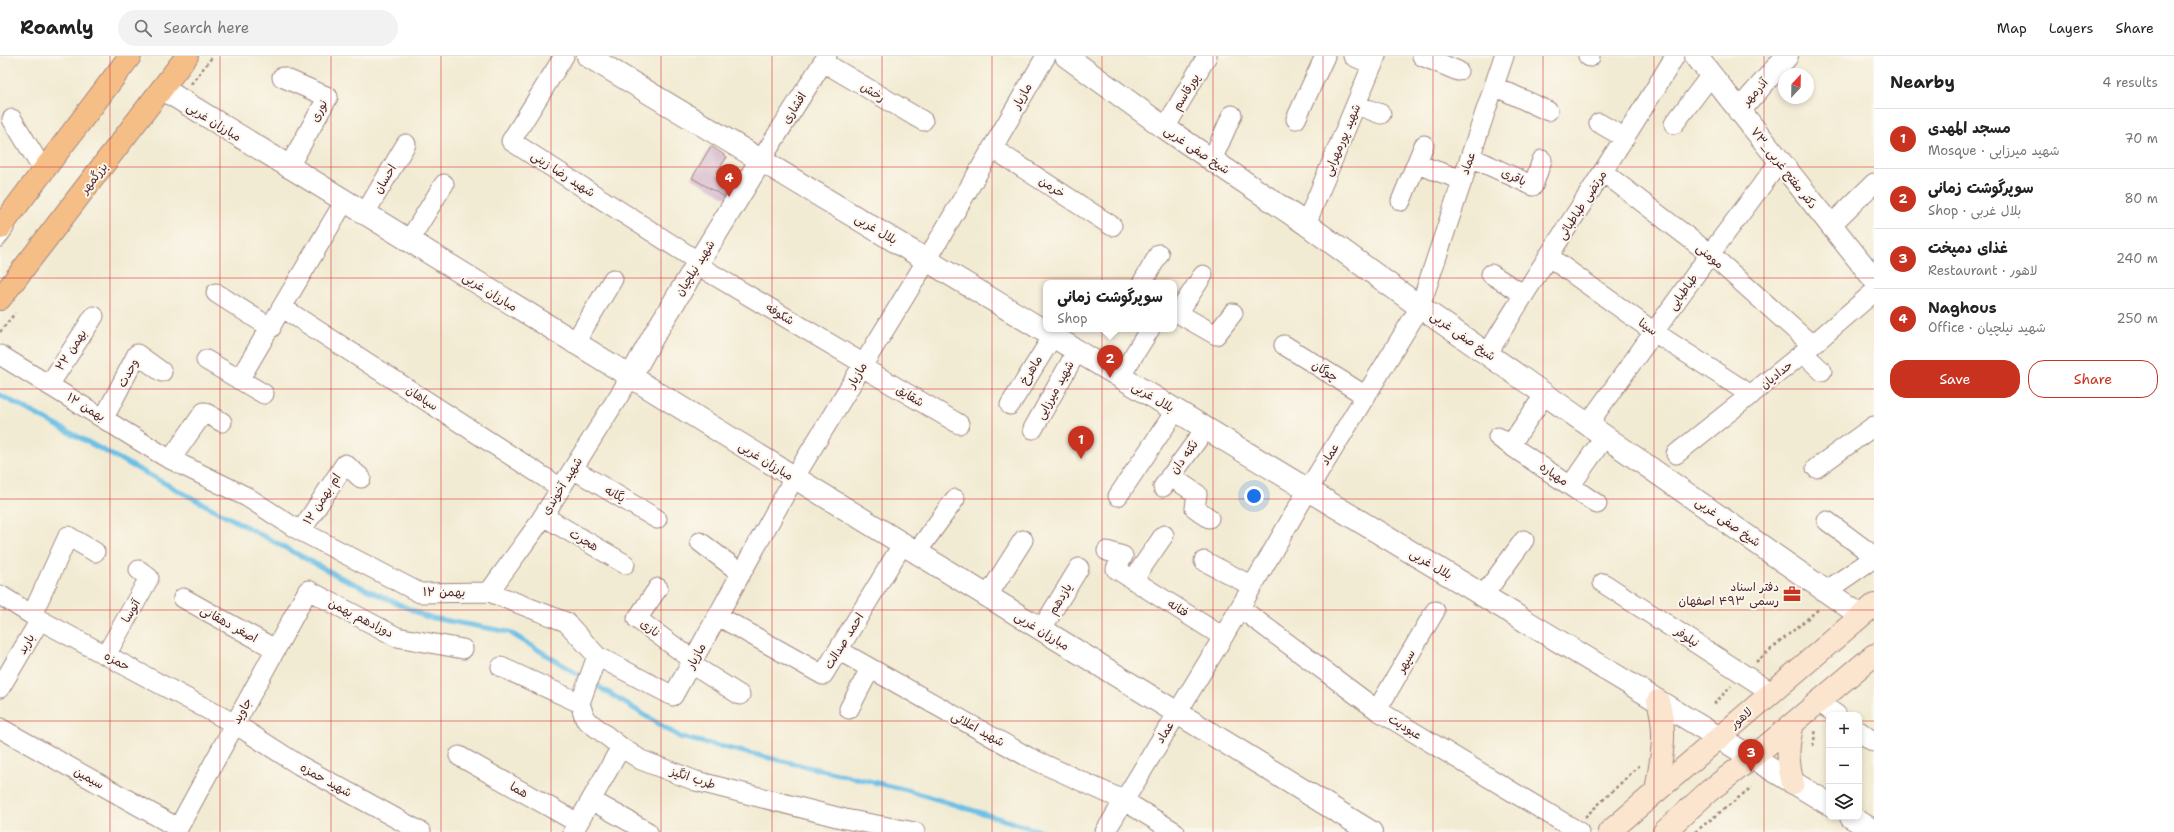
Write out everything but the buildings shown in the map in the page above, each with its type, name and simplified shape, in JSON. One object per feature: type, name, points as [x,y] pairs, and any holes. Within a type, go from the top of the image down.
[{"type":"main road","points":[[0,228],[130,56]]},
{"type":"main road","name":"بزرگمهر","points":[[0,299],[187,56]]},
{"type":"main road","name":"لاهور","points":[[1609,832],[1867,610]]},
{"type":"main road","points":[[1664,832],[1709,791],[1752,758],[1874,655]]},
{"type":"main road","points":[[1656,792],[1664,737],[1664,720],[1658,701]]},
{"type":"main road","points":[[1792,724],[1788,744],[1787,761],[1793,783]]},
{"type":"street","name":"شهید رضا زینی","points":[[564,56],[511,141],[698,263]]},
{"type":"street","name":"بلال غربی","points":[[588,56],[1043,330]]},
{"type":"street","name":"مازیار","points":[[673,696],[794,478],[927,260],[1046,56]]},
{"type":"street","name":"شیخ صفی غربی","points":[[1066,56],[1164,128],[1306,224],[1420,307],[1488,353],[1830,594],[1867,610]]},
{"type":"street","name":"پورقاسم","points":[[1164,128],[1207,56]]},
{"type":"street","points":[[1296,119],[1325,56]]},
{"type":"street","points":[[1353,56],[1374,60]]},
{"type":"street","points":[[1422,56],[1458,71]]},
{"type":"street","name":"عماد","points":[[1106,830],[1223,637],[1308,490],[1420,307],[1504,56]]},
{"type":"street","name":"مرتضی طباطبائی","points":[[1488,353],[1523,294],[1603,172],[1675,56]]},
{"type":"street","name":"۷۳_دکتر مفتح غربی","points":[[1696,56],[1830,226],[1874,279]]},
{"type":"street","name":"آذرمهر","points":[[1739,111],[1787,56]]},
{"type":"street","name":"افشاری","points":[[761,160],[825,59]]},
{"type":"street","name":"رخش","points":[[825,59],[923,121]]},
{"type":"street","name":"شهید پورمهرابی","points":[[1306,224],[1357,105],[1374,60]]},
{"type":"street","points":[[1674,124],[1711,75]]},
{"type":"street","name":"نوری","points":[[282,78],[328,97],[288,168]]},
{"type":"street","points":[[1494,86],[1548,111]]},
{"type":"street","name":"مبارزان غربی","points":[[162,89],[408,242],[1371,832]]},
{"type":"street","points":[[1357,105],[1381,114]]},
{"type":"street","points":[[1212,160],[1232,115]]},
{"type":"street","points":[[12,119],[43,170]]},
{"type":"street","points":[[1599,123],[1624,138]]},
{"type":"street","name":"احسان","points":[[364,214],[406,144]]},
{"type":"street","points":[[1401,202],[1424,144]]},
{"type":"street","name":"خرمن","points":[[992,148],[1112,226]]},
{"type":"street","name":"باقری","points":[[1471,157],[1533,186],[1542,160]]},
{"type":"street","name":"شهید نیلچیان","points":[[630,378],[761,160]]},
{"type":"street","name":"طباطبایی","points":[[1571,485],[1597,430],[1654,332],[1780,161]]},
{"type":"street","points":[[1416,164],[1463,180]]},
{"type":"street","name":"مومنی","points":[[1603,172],[1710,254],[1808,349],[1822,371]]},
{"type":"street","points":[[1830,226],[1874,183]]},
{"type":"street","points":[[408,242],[444,184]]},
{"type":"street","points":[[239,380],[283,308],[344,202]]},
{"type":"street","points":[[1144,280],[1159,254]]},
{"type":"street","name":"سینا","points":[[1548,256],[1654,332],[1751,394]]},
{"type":"street","name":"شکوفه","points":[[698,263],[863,366]]},
{"type":"street","points":[[1491,274],[1523,294]]},
{"type":"street","points":[[1177,311],[1203,275]]},
{"type":"street","points":[[574,344],[613,279]]},
{"type":"street","name":"حدادیان","points":[[1676,454],[1808,349],[1874,292]]},
{"type":"street","points":[[216,293],[270,328]]},
{"type":"street","name":"سپاهان","points":[[283,308],[560,488]]},
{"type":"street","points":[[1177,313],[1216,336],[1233,313]]},
{"type":"street","name":"۲۲ بهمن","points":[[49,384],[94,316]]},
{"type":"street","name":"بلال غربی","points":[[1046,332],[1826,802]]},
{"type":"street","points":[[1120,377],[1148,332]]},
{"type":"street","name":"ماهرخ","points":[[1010,405],[1053,336]]},
{"type":"street","name":"چوگان","points":[[1284,345],[1366,396]]},
{"type":"street","name":"شهید میرزایی","points":[[1034,429],[1077,351]]},
{"type":"street","name":"وحدت","points":[[104,418],[137,354],[162,372]]},
{"type":"street","name":"۱۲ بهمن","points":[[0,355],[171,460],[248,497],[301,531],[420,593],[489,592],[566,622],[597,656],[673,696]]},
{"type":"street","points":[[206,360],[264,394]]},
{"type":"street","name":"شقایق","points":[[863,366],[958,424]]},
{"type":"street","name":"شهید آخوندی","points":[[489,592],[544,516],[560,488],[630,378]]},
{"type":"street","name":"مهپاره","points":[[1545,394],[1505,441],[1597,504]]},
{"type":"street","points":[[1118,496],[1176,410]]},
{"type":"street","points":[[171,460],[204,412],[222,422]]},
{"type":"street","points":[[1816,468],[1874,426]]},
{"type":"street","name":"نکته دان","points":[[1206,428],[1166,481],[1196,494],[1195,508],[1209,518]]},
{"type":"street","name":"۱۲ ام بهمن","points":[[301,531],[344,464],[361,478]]},
{"type":"street","name":"یگانه","points":[[572,469],[657,519]]},
{"type":"street","name":"احمد صدالت","points":[[718,616],[822,675],[909,549],[955,499]]},
{"type":"street","name":"هجرت","points":[[544,516],[626,564]]},
{"type":"street","points":[[1827,521],[1874,557],[1830,594]]},
{"type":"street","points":[[1134,580],[1164,535]]},
{"type":"street","points":[[36,618],[68,536],[95,552]]},
{"type":"street","points":[[987,597],[1024,540]]},
{"type":"street","points":[[1483,596],[1524,540]]},
{"type":"street","points":[[700,542],[741,573]]},
{"type":"street","name":"فتانه","points":[[1107,551],[1123,556],[1116,569],[1223,637]]},
{"type":"street","points":[[1204,561],[1252,586]]},
{"type":"street","name":"یازدهم","points":[[1041,630],[1079,568]]},
{"type":"street","name":"آتوسا","points":[[106,655],[149,578],[139,570]]},
{"type":"street","name":"نیلوفر","points":[[1603,583],[1771,692]]},
{"type":"street","name":"نازی","points":[[658,588],[637,619],[692,662]]},
{"type":"street","name":"دوزادهم بهمن","points":[[308,590],[397,637],[463,648]]},
{"type":"street","name":"جاوید","points":[[181,829],[235,724],[308,590]]},
{"type":"street","name":"حمزه","points":[[0,595],[36,618],[235,724]]},
{"type":"street","name":"اصغر دهقانی","points":[[183,598],[275,649]]},
{"type":"street","name":"عبودیت","points":[[1240,608],[1377,710],[1576,830]]},
{"type":"street","name":"سپهر","points":[[1377,710],[1435,611]]},
{"type":"street","name":"باربد","points":[[0,688],[36,618]]},
{"type":"street","name":"شهید اعلائی","points":[[838,650],[1028,757],[1123,800],[1175,832]]},
{"type":"street","points":[[501,668],[580,703],[597,656]]},
{"type":"street","points":[[692,662],[740,695]]},
{"type":"street","points":[[848,708],[870,669]]},
{"type":"street","points":[[1817,702],[1832,712]]},
{"type":"street","name":"طرب انگیز","points":[[580,703],[585,719],[621,747],[641,760],[696,781],[845,819],[861,827],[915,832]]},
{"type":"street","name":"شهید حمزه","points":[[235,724],[298,765],[400,827],[421,832]]},
{"type":"street","name":"سیمین","points":[[0,728],[181,829]]},
{"type":"street","points":[[1862,733],[1874,742]]},
{"type":"street","points":[[575,828],[621,747]]},
{"type":"street","name":"هما","points":[[460,756],[575,828]]},
{"type":"street","points":[[591,800],[648,832]]},
{"type":"street","points":[[1856,820],[1874,831]]},
{"type":"lane","points":[[0,242],[140,56]]},
{"type":"path","points":[[1714,704],[1742,673],[1830,594]]},
{"type":"path","points":[[1576,830],[1643,761]]},
{"type":"path","points":[[1696,832],[1752,786]]},
{"type":"waterway","points":[[0,395],[340,577],[427,617],[509,632],[584,678]]},
{"type":"waterway","points":[[591,682],[680,737],[907,790],[1043,832]]},
{"type":"place","name":"Naghous","points":[[729,197]]},
{"type":"place","name":"سوپرگوشت زمانی","points":[[1110,378]]},
{"type":"place","name":"مسجد المهدی","points":[[1081,459]]},
{"type":"place","name":"دفتر اسناد رسمی ۴۹۳ اصفهان","points":[[1792,594]]},
{"type":"place","name":"غذای دمپخت","points":[[1751,772]]}]
